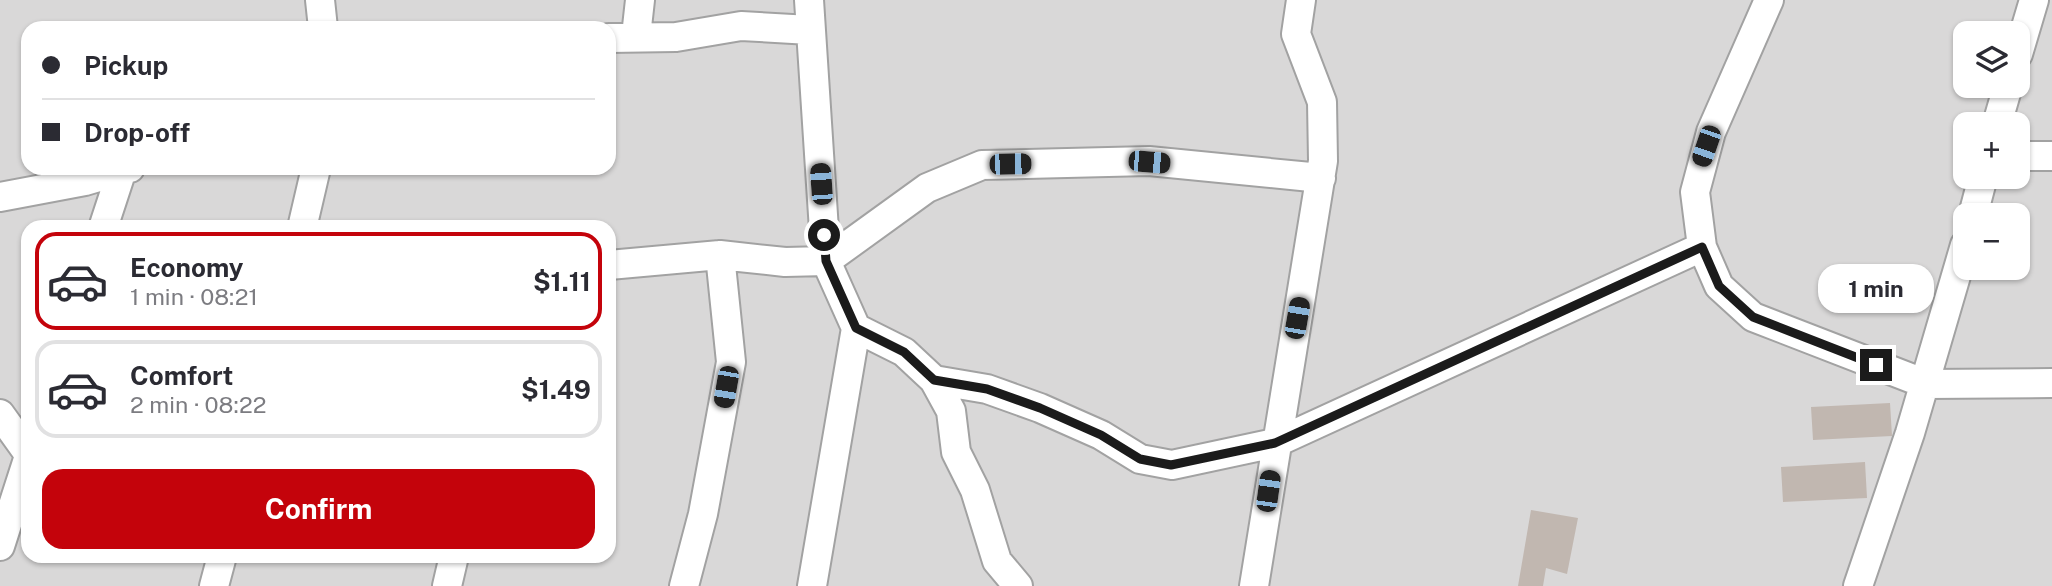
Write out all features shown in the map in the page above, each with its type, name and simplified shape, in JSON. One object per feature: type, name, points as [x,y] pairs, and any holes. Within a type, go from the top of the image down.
[{"type":"street","points":[[320,0],[322,21]]},
{"type":"street","points":[[640,0],[622,37],[676,37],[741,26],[810,30]]},
{"type":"street","points":[[809,0],[826,261],[856,328],[812,586]]},
{"type":"street","points":[[1254,586],[1275,443],[1321,178],[1322,102],[1296,33],[1301,0]]},
{"type":"street","points":[[1769,0],[1701,161],[1695,192],[1702,247],[1719,286],[1753,317],[1926,384],[2052,383]]},
{"type":"street","points":[[2028,21],[2034,0]]},
{"type":"street","points":[[2030,156],[2052,156]]},
{"type":"street","points":[[616,264],[720,255],[785,262],[826,261],[927,188],[982,165],[1149,162],[1321,178]]},
{"type":"street","points":[[0,197],[106,175]]},
{"type":"street","points":[[106,220],[124,175]]},
{"type":"street","points":[[304,220],[314,175]]},
{"type":"street","points":[[934,380],[987,389],[1040,408],[1101,435],[1140,459],[1171,465],[1275,443],[1702,247]]},
{"type":"street","points":[[684,586],[703,514],[731,362],[720,255]]},
{"type":"street","points":[[1858,586],[1926,384],[1955,280]]},
{"type":"street","points":[[856,328],[904,352],[934,380],[951,411],[956,452],[975,490],[997,561],[1018,586]]},
{"type":"street","points":[[0,414],[21,443]]},
{"type":"street","points":[[0,546],[21,481]]},
{"type":"street","points":[[214,586],[220,563]]},
{"type":"street","points":[[447,586],[452,563]]},
{"type":"shaded area","points":[[0,0],[2052,0],[2052,586],[0,586]]},
{"type":"building","points":[[1890,403],[1892,436],[1813,440],[1811,407]]},
{"type":"building","points":[[1865,462],[1867,498],[1783,502],[1781,467]]},
{"type":"building","points":[[1531,510],[1578,518],[1567,574],[1546,568],[1543,586],[1518,586]]},
{"type":"route","points":[[824,235],[826,261],[856,328],[904,352],[934,380],[987,389],[1040,408],[1101,435],[1140,459],[1171,465],[1275,443],[1702,247],[1719,286],[1753,317],[1876,365]]}]
